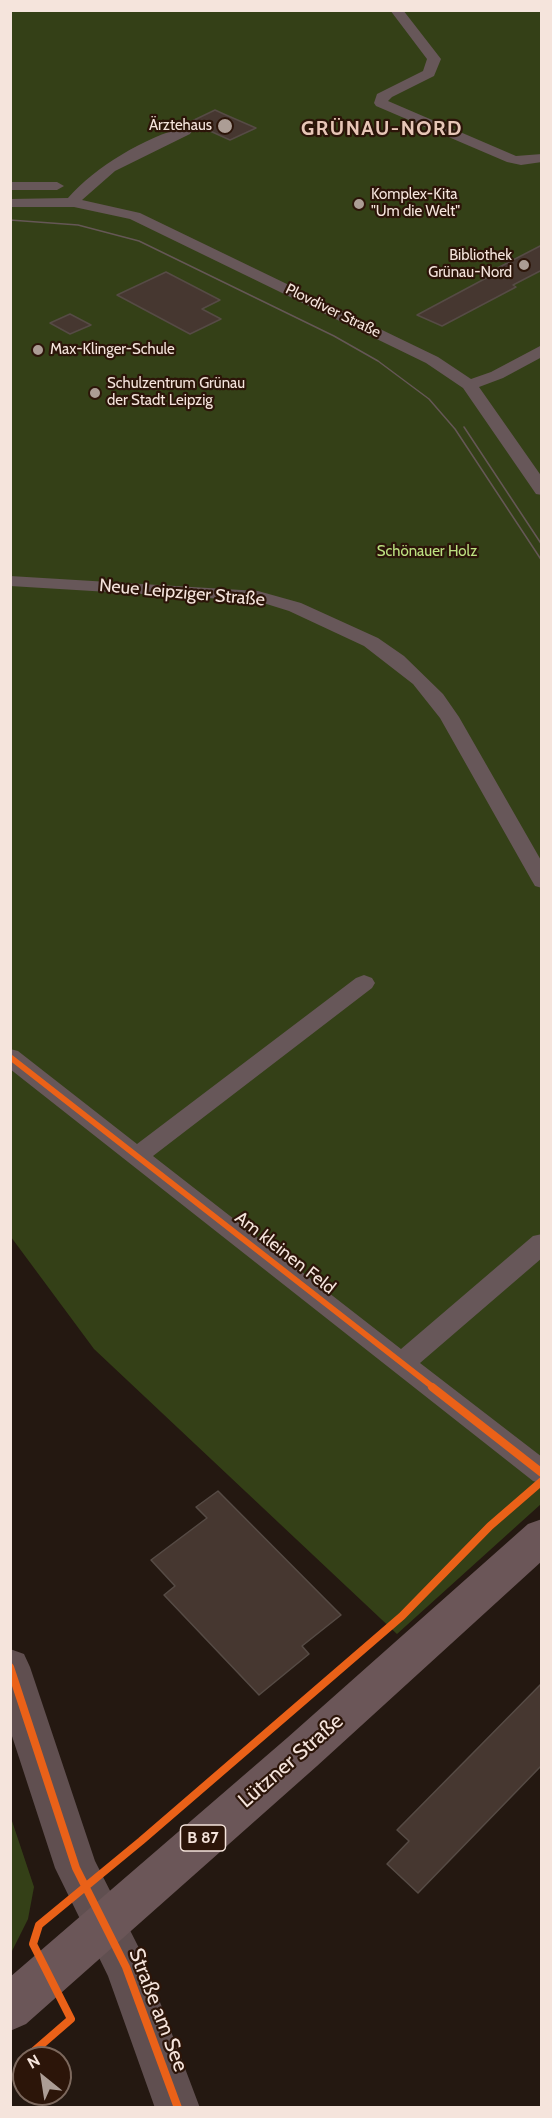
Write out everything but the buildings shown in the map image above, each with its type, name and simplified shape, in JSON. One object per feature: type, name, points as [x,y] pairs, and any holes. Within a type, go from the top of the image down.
[{"type":"main road","name":"Lützner Straße","points":[[10,2008],[414,1653],[542,1536]]},
{"type":"street","points":[[396,10],[434,59],[429,73],[382,97],[381,103],[493,153],[521,161],[542,158]]},
{"type":"street","points":[[78,196],[124,158],[186,131]]},
{"type":"street","name":"Plovdiver Straße","points":[[10,186],[69,186],[78,196]]},
{"type":"street","name":"Plovdiver Straße","points":[[10,203],[78,196],[135,216],[187,239],[432,360],[469,385],[542,490]]},
{"type":"street","points":[[469,385],[497,375],[542,350]]},
{"type":"street","name":"Neue Leipziger Straße","points":[[10,581],[258,597],[295,607],[371,642],[397,660],[436,698],[542,881]]},
{"type":"street","points":[[136,1157],[364,983]]},
{"type":"street","name":"Am kleinen Feld","points":[[10,1057],[542,1473]]},
{"type":"street","points":[[402,1363],[542,1243]]},
{"type":"street","name":"Straße am See","points":[[10,1667],[76,1868],[106,1925],[135,1990],[178,2108]]},
{"type":"green space","name":"Schönauer Holz","points":[[10,11],[541,11],[541,1504],[397,1634],[94,1349],[11,1237]]},
{"type":"green space","points":[[11,1818],[34,1887],[28,1919],[11,1953]]},
{"type":"tram line","points":[[10,220],[78,225],[139,241],[334,336],[378,361],[429,399],[455,429],[542,561]]},
{"type":"tram line","points":[[464,427],[542,545]]},
{"type":"cycle path","points":[[10,1057],[542,1473]]},
{"type":"cycle path","points":[[40,2046],[71,2019],[33,1944],[39,1925],[141,1841],[402,1616],[490,1526],[542,1481]]},
{"type":"cycle path","points":[[10,1667],[76,1868],[126,1967],[178,2108]]},
{"type":"place","name":"Ärztehaus","points":[[225,126]]},
{"type":"place","name":"Komplex-Kita \"Um die Welt\"","points":[[359,204]]},
{"type":"place","name":"Bibliothek Grünau-Nord","points":[[524,265]]},
{"type":"place","name":"Max-Klinger-Schule","points":[[38,350]]},
{"type":"place","name":"Schulzentrum Grünau der Stadt Leipzig","points":[[95,393]]},
{"type":"district","name":"GRÜNAU-NORD","points":[[382,129]]}]
